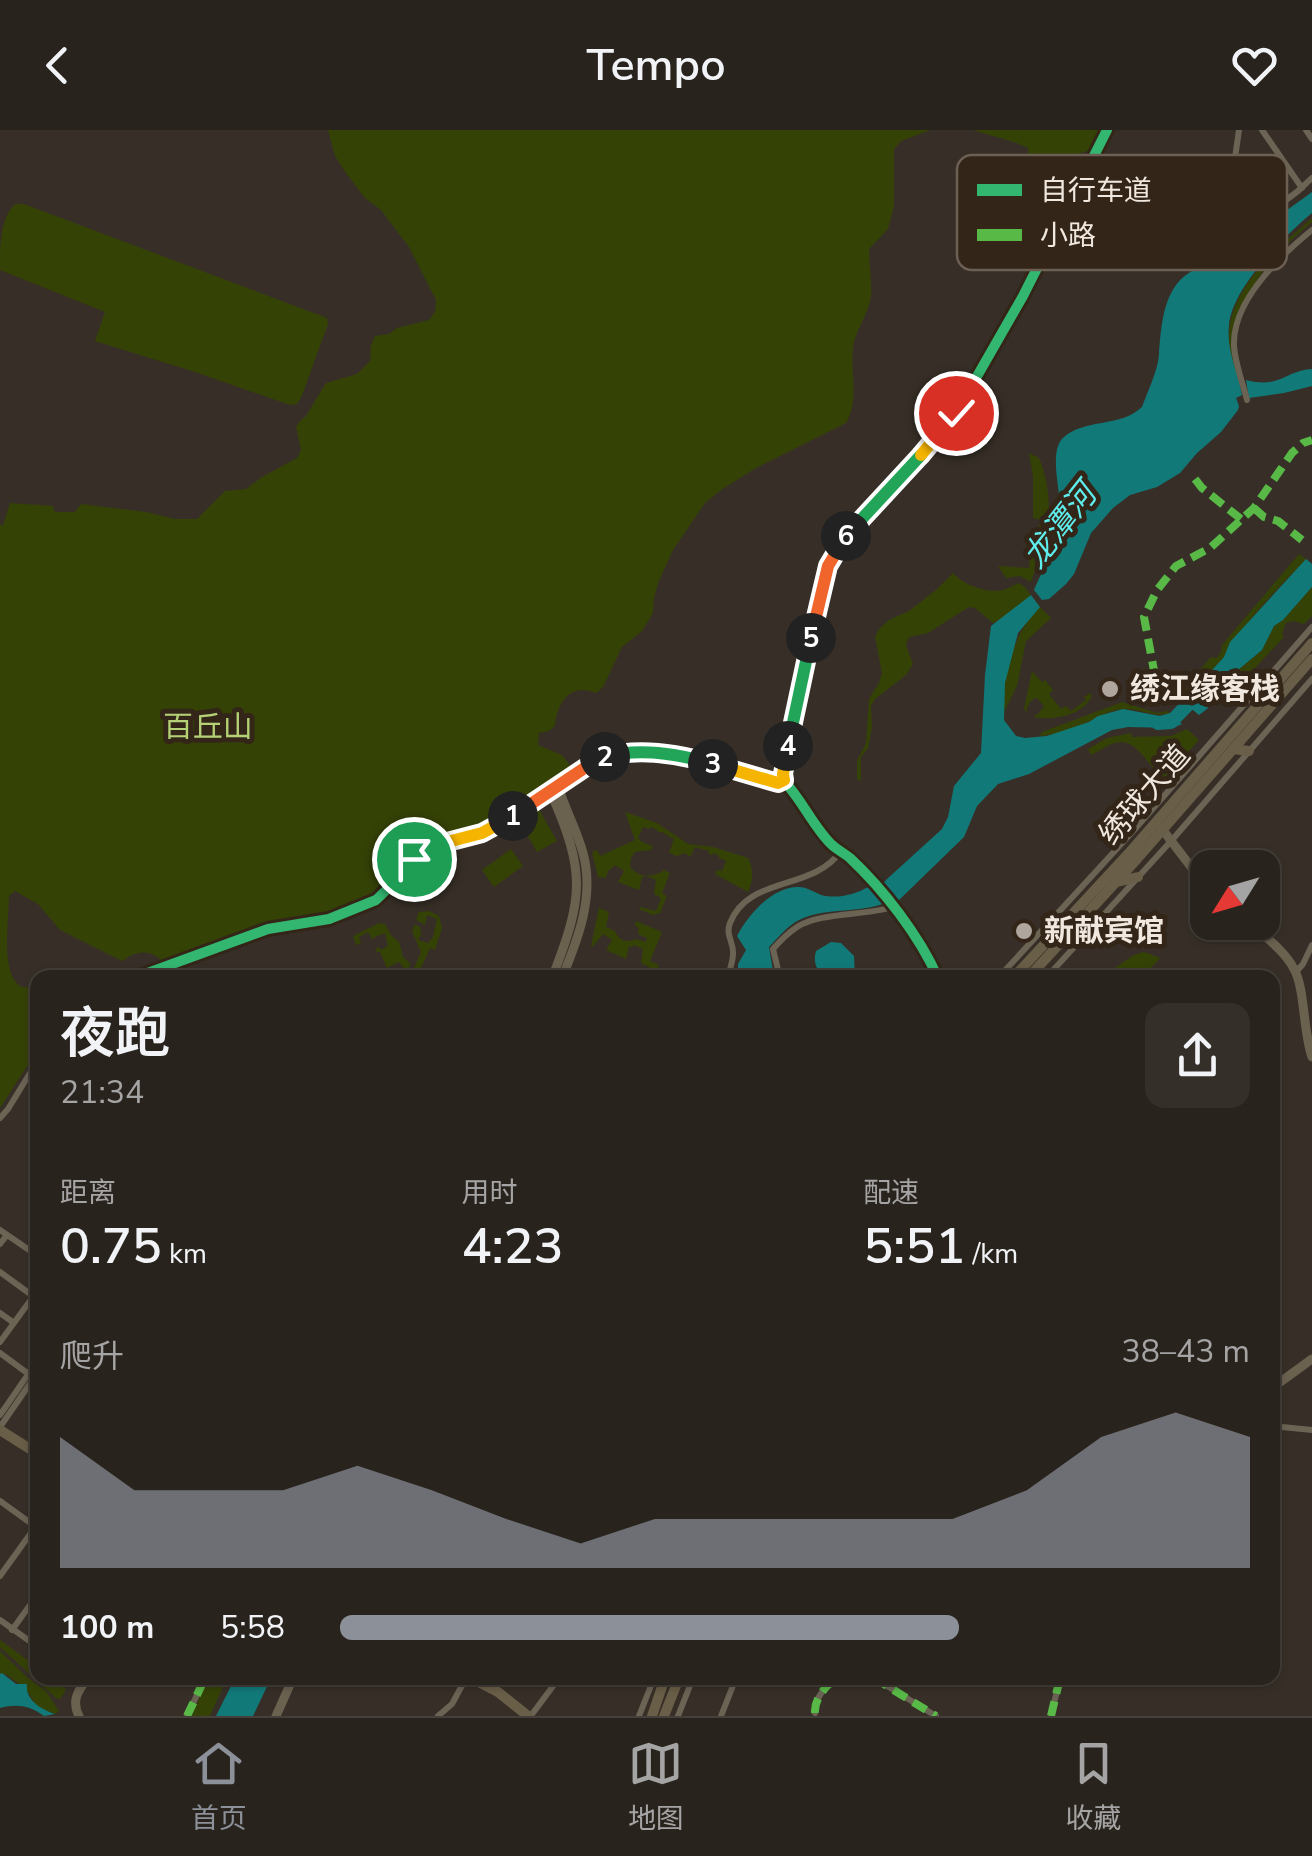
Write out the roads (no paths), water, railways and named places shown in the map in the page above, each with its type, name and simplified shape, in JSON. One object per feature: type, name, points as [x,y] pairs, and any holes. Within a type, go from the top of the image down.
[{"type":"main road","name":"绣球大道","points":[[1035,970],[1116,882],[1312,643]]},
{"type":"main road","name":"绣球大道","points":[[1021,970],[1312,661]]},
{"type":"main road","points":[[1233,749],[1249,751]]},
{"type":"main road","points":[[554,788],[575,858],[578,890],[570,930],[555,970]]},
{"type":"main road","points":[[554,788],[584,855],[587,888],[583,919],[565,970]]},
{"type":"main road","points":[[1140,823],[1159,826],[1190,864]]},
{"type":"main road","points":[[1116,882],[1138,877]]},
{"type":"main road","points":[[1064,908],[1077,910]]},
{"type":"main road","points":[[1064,938],[1081,941]]},
{"type":"main road","points":[[1267,940],[1296,972],[1312,1057]]},
{"type":"main road","points":[[1280,1379],[1312,1356]]},
{"type":"main road","points":[[0,1431],[30,1452]]},
{"type":"main road","points":[[79,1685],[75,1702],[79,1716]]},
{"type":"main road","points":[[274,1716],[288,1685]]},
{"type":"main road","points":[[483,1685],[532,1715]]},
{"type":"main road","points":[[496,1685],[532,1715]]},
{"type":"main road","points":[[652,1716],[658,1685]]},
{"type":"main road","points":[[664,1716],[676,1685]]},
{"type":"street","points":[[1094,155],[1107,130]]},
{"type":"street","points":[[1234,155],[1238,130]]},
{"type":"street","points":[[1262,130],[1279,155]]},
{"type":"street","points":[[1306,130],[1312,139]]},
{"type":"street","points":[[1287,166],[1302,188]]},
{"type":"street","points":[[1287,200],[1312,178]]},
{"type":"street","points":[[1287,250],[1312,230]]},
{"type":"street","points":[[934,970],[891,905],[830,843],[783,774],[828,566],[841,542],[956,413],[1036,270]]},
{"type":"street","points":[[1246,400],[1234,345],[1236,326],[1270,270]]},
{"type":"street","points":[[1006,970],[1312,628]]},
{"type":"street","points":[[1054,970],[1312,679]]},
{"type":"street","points":[[156,970],[268,930],[328,919],[376,900],[423,850],[482,833],[592,763],[622,753],[677,755],[778,783],[784,780]]},
{"type":"street","points":[[730,970],[734,948],[728,931],[734,916],[747,902],[764,890],[820,871],[841,851]]},
{"type":"street","points":[[778,970],[773,950],[800,924],[878,912],[891,905]]},
{"type":"street","points":[[1296,972],[1312,946]]},
{"type":"street","points":[[0,1118],[30,1073]]},
{"type":"street","points":[[0,1244],[3,1232],[30,1251]]},
{"type":"street","points":[[0,1272],[30,1290]]},
{"type":"street","points":[[0,1342],[30,1300]]},
{"type":"street","points":[[0,1313],[14,1323]]},
{"type":"street","points":[[0,1352],[30,1373]]},
{"type":"street","points":[[0,1416],[30,1381]]},
{"type":"street","points":[[0,1431],[30,1382]]},
{"type":"street","points":[[1280,1427],[1312,1430]]},
{"type":"street","points":[[1,1504],[30,1523]]},
{"type":"street","points":[[0,1576],[30,1536]]},
{"type":"street","points":[[12,1630],[30,1605]]},
{"type":"street","points":[[0,1621],[30,1643]]},
{"type":"street","points":[[187,1716],[202,1685]]},
{"type":"street","points":[[438,1716],[452,1704],[464,1685]]},
{"type":"street","points":[[532,1715],[553,1685]]},
{"type":"street","points":[[639,1716],[656,1685]]},
{"type":"street","points":[[678,1716],[690,1685]]},
{"type":"street","points":[[721,1716],[733,1685]]},
{"type":"street","points":[[815,1713],[814,1708],[828,1685]]},
{"type":"street","points":[[885,1685],[936,1716]]},
{"type":"street","points":[[1051,1716],[1058,1685]]},
{"type":"water","points":[[1312,192],[1312,213],[1287,236],[1287,210]]},
{"type":"water","points":[[1195,270],[1256,270],[1239,295],[1229,325],[1242,395],[1236,398],[1238,410],[1180,473],[1157,487],[1130,495],[1113,508],[1091,533],[1074,574],[1049,599],[1042,600],[1034,590],[1058,529],[1059,444],[1072,432],[1123,418],[1142,407],[1158,361],[1169,298],[1185,276]]},
{"type":"water","points":[[1312,369],[1312,386],[1249,398],[1246,380],[1274,381]]},
{"type":"water","points":[[1306,559],[1312,564],[1312,587],[1274,626],[1262,650],[1238,670],[1226,691],[1214,694],[1207,709],[1199,715],[1183,702],[1224,657],[1230,642]]},
{"type":"water","points":[[1031,595],[1040,607],[1018,633],[1005,683],[1004,720],[1016,736],[1047,736],[1123,709],[1160,716],[1170,713],[1182,724],[1173,728],[1112,730],[1029,774],[998,784],[977,806],[964,837],[899,900],[799,920],[769,947],[773,970],[738,970],[746,950],[737,936],[754,911],[770,897],[798,887],[833,897],[868,887],[875,892],[942,829],[954,786],[981,753],[991,626]]},
{"type":"water","points":[[831,942],[841,943],[854,956],[855,970],[818,970],[816,951]]},
{"type":"water","points":[[2,1673],[16,1684],[27,1684],[31,1699],[55,1714],[44,1716],[22,1706],[0,1708]]},
{"type":"water","points":[[232,1685],[268,1685],[253,1716],[216,1716]]},
{"type":"waterway","name":"龙潭河","points":[[1158,723],[1171,722],[1199,693]]},
{"type":"place","name":"绣江缘客栈","points":[[1110,689]]},
{"type":"place","name":"新献宾馆","points":[[1024,931]]},
{"type":"park label","name":"百丘山","points":[[208,727]]}]
